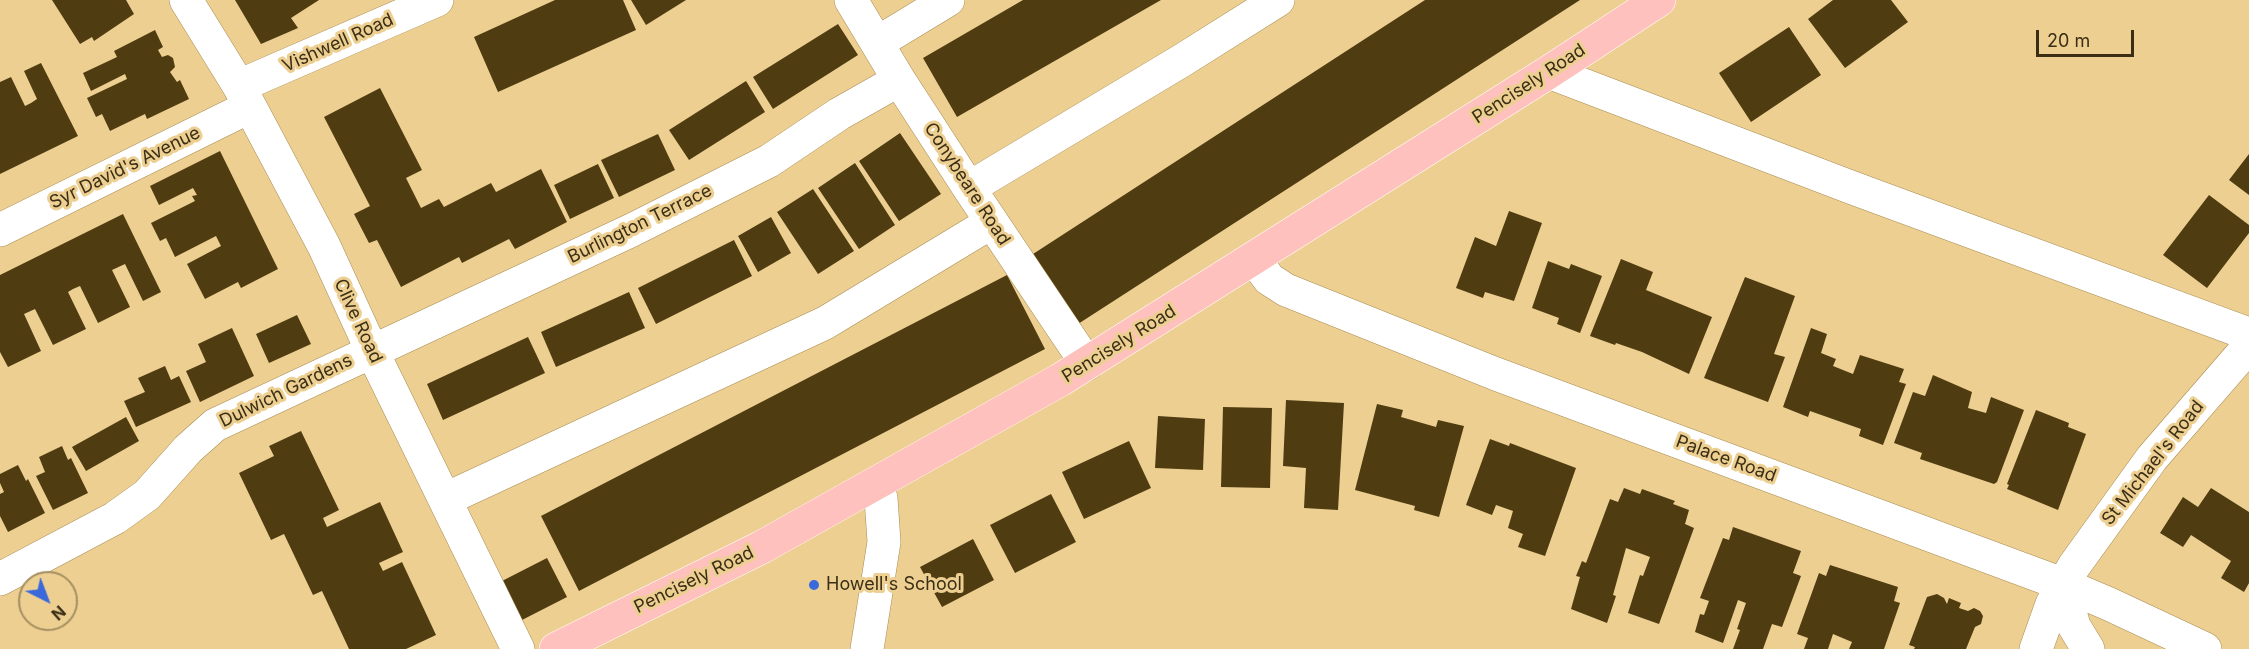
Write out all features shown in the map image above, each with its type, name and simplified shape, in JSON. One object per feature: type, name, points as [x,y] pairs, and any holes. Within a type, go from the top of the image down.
[{"type":"main road","name":"Pencisely Road","points":[[556,649],[762,547],[1088,364],[1659,0]]},
{"type":"street","name":"Clive Road","points":[[186,0],[244,97],[324,246],[372,351],[518,649]]},
{"type":"street","name":"Vishwell Road","points":[[244,97],[437,0]]},
{"type":"street","name":"Conybeare Road","points":[[851,0],[899,80],[969,188],[1088,364]]},
{"type":"street","points":[[878,43],[948,0]]},
{"type":"street","points":[[969,188],[1278,0]]},
{"type":"street","points":[[1549,72],[1853,188],[2249,334]]},
{"type":"street","name":"Burlington Terrace","points":[[372,351],[632,230],[769,161],[839,114],[899,80]]},
{"type":"street","name":"Syr David's Avenue","points":[[0,230],[244,97]]},
{"type":"street","points":[[446,500],[825,322],[992,222]]},
{"type":"street","name":"Palace Road","points":[[1254,259],[1269,279],[1286,290],[1496,374],[2062,584],[2205,649]]},
{"type":"street","name":"St Michael's Road","points":[[2036,649],[2052,604],[2062,584],[2152,458],[2249,346]]},
{"type":"street","name":"Dulwich Gardens","points":[[0,579],[115,518],[147,495],[188,449],[215,425],[372,351]]},
{"type":"street","points":[[867,649],[884,542],[881,498],[875,484]]},
{"type":"street","points":[[2062,584],[2074,626],[2088,649]]},
{"type":"building","points":[[52,0],[126,0],[134,14],[94,41],[92,37],[80,44]]},
{"type":"building","points":[[235,0],[319,0],[291,18],[298,28],[261,44]]},
{"type":"building","points":[[555,0],[623,0],[636,30],[498,92],[474,37]]},
{"type":"building","points":[[631,0],[686,0],[646,25]]},
{"type":"building","points":[[1023,0],[1161,0],[957,117],[923,58]]},
{"type":"building","points":[[1425,0],[1580,0],[1078,324],[1033,254]]},
{"type":"building","points":[[1833,0],[1891,0],[1908,22],[1845,68],[1808,19]]},
{"type":"building","points":[[838,24],[858,55],[773,109],[753,77]]},
{"type":"building","points":[[1789,27],[1821,75],[1751,122],[1719,73]]},
{"type":"building","points":[[155,30],[163,47],[158,50],[162,57],[168,55],[173,58],[175,67],[170,72],[177,82],[180,80],[189,99],[147,119],[145,114],[110,131],[102,114],[96,117],[87,98],[127,79],[125,74],[91,91],[83,73],[117,57],[114,51]]},
{"type":"building","points":[[41,63],[78,136],[0,174],[0,82],[11,77],[25,106],[37,99],[24,71]]},
{"type":"building","points":[[746,81],[765,112],[689,160],[669,130]]},
{"type":"building","points":[[380,88],[422,170],[406,178],[421,208],[439,199],[444,207],[491,183],[496,192],[541,169],[567,222],[515,249],[509,239],[462,263],[459,257],[401,287],[377,240],[369,243],[354,214],[370,206],[324,117]]},
{"type":"building","points":[[900,133],[941,194],[899,221],[859,161]]},
{"type":"building","points":[[658,134],[675,170],[619,197],[601,160]]},
{"type":"building","points":[[220,151],[278,269],[241,288],[238,282],[205,299],[187,264],[221,246],[216,236],[175,257],[166,238],[160,241],[151,223],[195,201],[192,196],[197,195],[193,188],[159,205],[150,186]]},
{"type":"building","points":[[2249,154],[2249,195],[2229,180]]},
{"type":"building","points":[[855,163],[895,225],[859,249],[818,188]]},
{"type":"building","points":[[598,164],[614,198],[570,219],[554,185]]},
{"type":"building","points":[[813,189],[854,251],[818,274],[777,212]]},
{"type":"building","points":[[2209,195],[2249,225],[2249,233],[2207,288],[2163,255]]},
{"type":"building","points":[[1509,211],[1542,223],[1514,301],[1485,292],[1483,298],[1456,288],[1475,237],[1496,246]]},
{"type":"building","points":[[123,214],[161,292],[143,301],[125,264],[112,270],[130,307],[98,323],[80,286],[73,289],[68,292],[86,329],[53,345],[35,309],[24,314],[41,351],[8,367],[0,352],[0,275]]},
{"type":"building","points":[[771,217],[791,253],[758,272],[738,236]]},
{"type":"building","points":[[734,240],[752,276],[656,324],[638,288]]},
{"type":"building","points":[[1621,259],[1653,272],[1646,290],[1712,317],[1689,374],[1642,352],[1590,336]]},
{"type":"building","points":[[1548,261],[1569,269],[1571,264],[1602,276],[1580,333],[1557,324],[1559,318],[1532,308]]},
{"type":"building","points":[[1007,275],[1045,349],[579,591],[541,516]]},
{"type":"building","points":[[1745,277],[1795,296],[1774,354],[1785,357],[1768,402],[1704,378]]},
{"type":"building","points":[[629,292],[645,328],[556,367],[541,332]]},
{"type":"building","points":[[297,315],[311,344],[269,363],[256,334]]},
{"type":"building","points":[[232,328],[254,376],[200,402],[186,371],[206,362],[198,344]]},
{"type":"building","points":[[1811,328],[1827,334],[1821,353],[1836,359],[1833,366],[1853,374],[1860,355],[1904,369],[1899,382],[1906,384],[1883,445],[1859,436],[1861,429],[1810,411],[1808,417],[1783,407]]},
{"type":"building","points":[[528,337],[545,373],[443,420],[427,384]]},
{"type":"building","points":[[165,366],[171,380],[179,376],[191,402],[136,427],[124,401],[145,392],[138,378]]},
{"type":"building","points":[[1933,375],[1972,392],[1968,408],[1986,413],[1991,397],[2024,410],[1997,482],[1994,484],[1920,459],[1922,453],[1894,443],[1913,392],[1925,396]]},
{"type":"building","points":[[1286,400],[1344,403],[1338,510],[1304,508],[1306,468],[1283,466]]},
{"type":"building","points":[[1377,404],[1403,410],[1401,417],[1436,427],[1438,420],[1464,426],[1439,517],[1414,510],[1415,506],[1355,490]]},
{"type":"building","points":[[1223,407],[1272,408],[1270,488],[1221,487]]},
{"type":"building","points":[[2036,410],[2069,423],[2068,427],[2086,434],[2058,510],[2007,489]]},
{"type":"building","points":[[1158,416],[1205,419],[1203,470],[1155,468]]},
{"type":"building","points":[[126,417],[139,441],[86,471],[72,447]]},
{"type":"building","points":[[301,431],[339,510],[323,518],[327,527],[380,502],[403,552],[379,563],[383,571],[402,562],[436,635],[406,649],[349,649],[322,591],[313,595],[284,534],[271,540],[239,473],[274,456],[269,446]]},
{"type":"building","points":[[1490,439],[1509,446],[1510,443],[1576,468],[1545,556],[1518,547],[1523,534],[1508,528],[1513,511],[1496,505],[1492,515],[1466,505]]},
{"type":"building","points":[[1129,441],[1151,488],[1084,519],[1062,472]]},
{"type":"building","points":[[62,446],[68,460],[71,458],[88,493],[53,510],[36,476],[45,472],[39,457]]},
{"type":"building","points":[[18,465],[26,481],[28,479],[45,513],[8,532],[0,516],[0,494],[4,492],[0,483],[0,474]]},
{"type":"building","points":[[1624,488],[1640,494],[1642,489],[1675,501],[1673,504],[1689,510],[1685,524],[1694,528],[1659,624],[1628,613],[1640,575],[1643,576],[1650,557],[1626,548],[1613,595],[1616,596],[1607,623],[1571,609],[1580,577],[1576,576],[1582,561],[1586,563],[1610,499],[1618,502]]},
{"type":"building","points":[[2211,488],[2249,512],[2249,583],[2244,592],[2221,578],[2231,561],[2191,535],[2183,547],[2160,533],[2183,497],[2198,507]]},
{"type":"building","points":[[1051,494],[1076,542],[1015,573],[990,525]]},
{"type":"building","points":[[1733,527],[1801,551],[1793,573],[1801,576],[1782,627],[1772,624],[1763,649],[1733,649],[1746,603],[1738,600],[1723,643],[1695,632],[1700,614],[1704,615],[1709,601],[1700,598],[1723,538],[1729,540]]},
{"type":"building","points":[[973,539],[994,580],[942,607],[920,567]]},
{"type":"building","points":[[547,558],[567,597],[522,620],[502,581]]},
{"type":"building","points":[[1830,565],[1898,587],[1894,601],[1900,603],[1884,649],[1849,649],[1852,642],[1833,634],[1828,649],[1804,649],[1808,638],[1797,634],[1819,573],[1826,576]]},
{"type":"building","points":[[1937,594],[1944,598],[1947,604],[1949,598],[1961,603],[1959,608],[1968,611],[1974,608],[1983,616],[1981,624],[1975,627],[1966,649],[1914,649],[1915,647],[1909,645],[1927,597]]},
{"type":"place","name":"Howell's School","points":[[814,585]]}]
